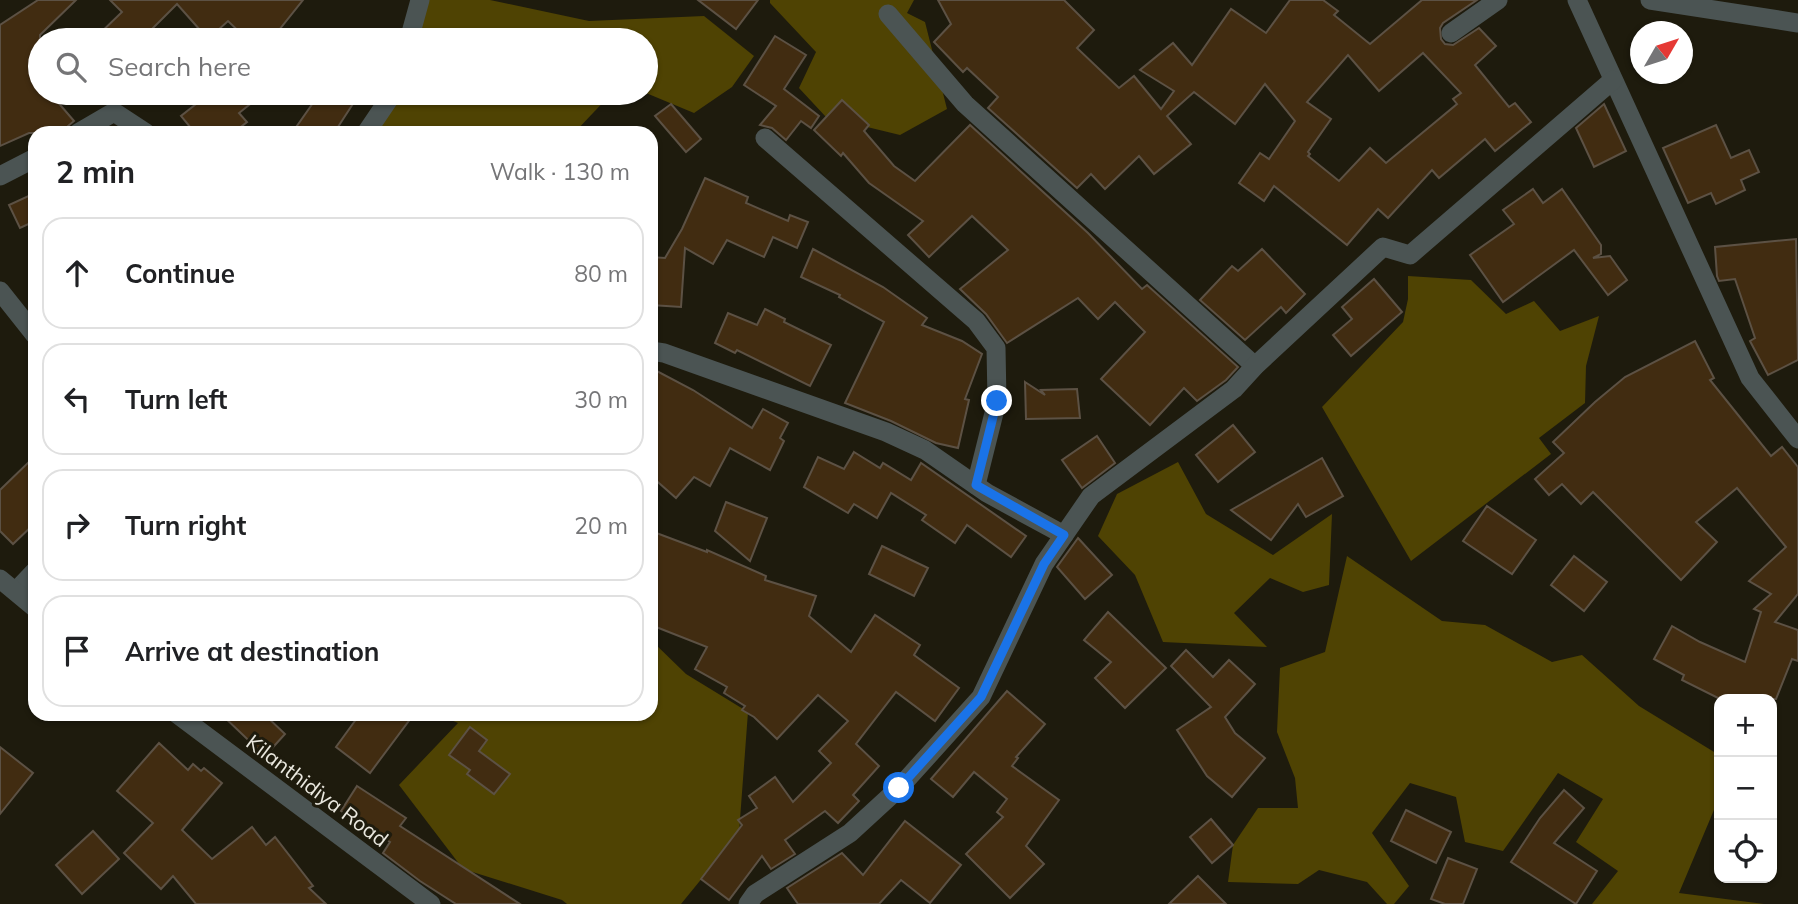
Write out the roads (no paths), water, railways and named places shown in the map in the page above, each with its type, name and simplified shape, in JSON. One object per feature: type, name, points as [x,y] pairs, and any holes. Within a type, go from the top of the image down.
[{"type":"street","points":[[412,28],[420,0]]},
{"type":"street","points":[[1451,33],[1499,0]]},
{"type":"street","points":[[1577,0],[1750,378],[1798,439]]},
{"type":"street","points":[[1650,0],[1798,23]]},
{"type":"street","points":[[888,14],[965,104],[1255,366]]},
{"type":"street","points":[[748,904],[755,894],[850,833],[899,788],[981,697],[1044,564],[1091,496],[1234,389],[1255,366],[1383,247],[1410,255],[1613,80]]},
{"type":"street","points":[[371,126],[385,105]]},
{"type":"street","points":[[90,126],[114,112],[135,126]]},
{"type":"street","points":[[765,138],[976,321],[996,348],[997,401],[976,485]]},
{"type":"street","points":[[0,176],[28,162]]},
{"type":"street","points":[[0,291],[28,326]]},
{"type":"street","points":[[658,353],[886,432],[925,450],[976,485],[1064,535]]},
{"type":"street","points":[[16,591],[28,578]]},
{"type":"street","points":[[0,579],[28,602]]},
{"type":"street","name":"Kilanthidiya Road","points":[[186,721],[431,904]]}]
